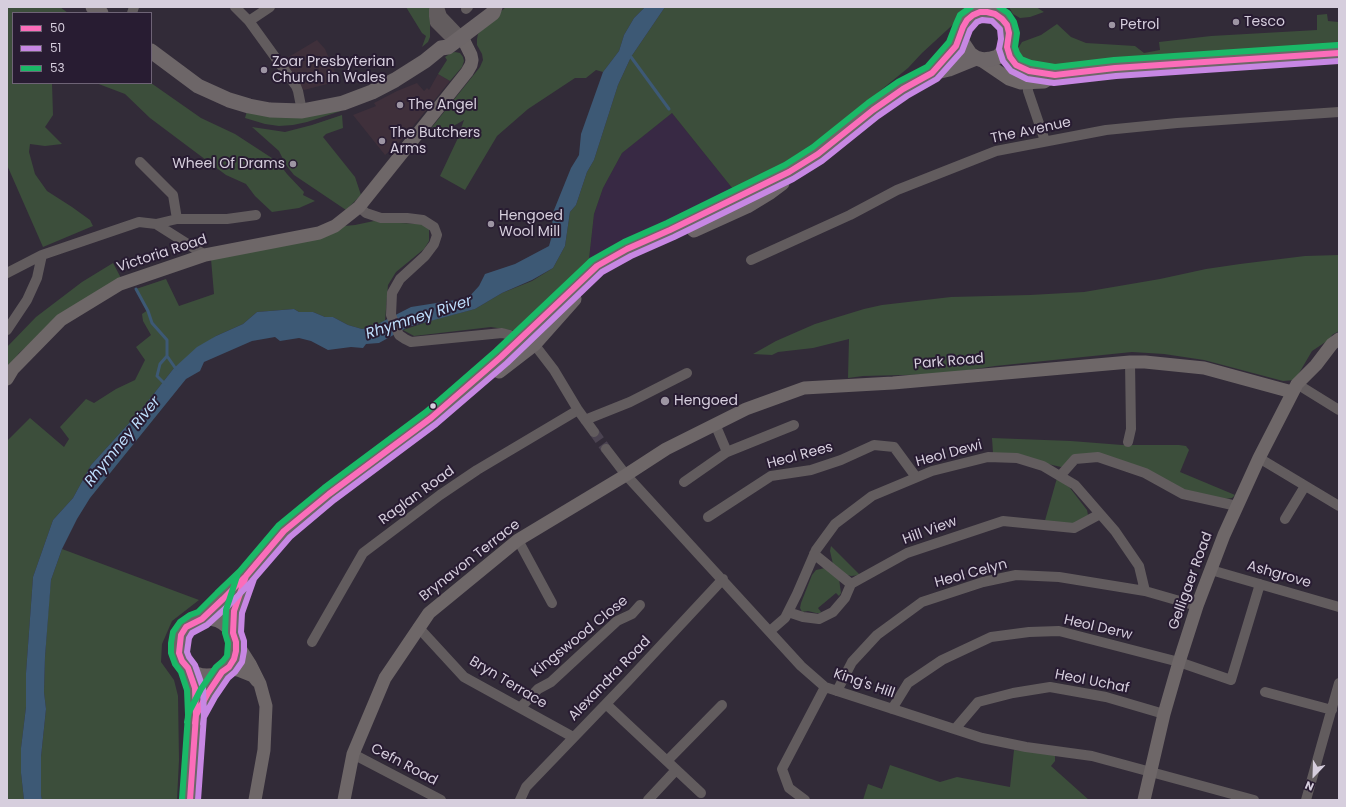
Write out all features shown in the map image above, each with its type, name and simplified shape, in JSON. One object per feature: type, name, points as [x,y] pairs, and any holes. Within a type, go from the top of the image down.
[{"type":"main road","points":[[455,40],[486,7]]},
{"type":"main road","points":[[152,52],[198,86],[229,100],[270,110],[302,111],[343,102],[372,92],[411,71],[493,13],[495,7]]},
{"type":"main road","points":[[202,619],[246,576],[284,531],[329,494],[433,415],[492,376],[534,344],[579,294],[604,273],[661,244],[747,206],[770,192],[873,110],[903,89],[932,73],[979,59],[991,60],[998,57],[1007,47],[1009,40],[1007,25],[989,9],[973,15],[963,26],[956,46],[952,52],[932,73]]},
{"type":"main road","points":[[961,34],[962,42],[970,54],[979,59]]},
{"type":"main road","points":[[433,415],[517,342],[597,266],[627,249],[670,230],[789,172],[818,154]]},
{"type":"main road","points":[[196,715],[224,670],[234,659],[236,651],[234,638],[234,611],[246,576]]},
{"type":"main road","points":[[190,800],[196,715],[195,688],[188,668],[181,657],[179,644],[181,635],[186,627],[194,622],[202,619],[211,619],[220,621],[227,626],[234,638]]},
{"type":"main road","points":[[188,668],[205,676],[214,675],[224,670]]},
{"type":"street","points":[[236,7],[249,21],[296,86],[302,111]]},
{"type":"street","points":[[249,21],[270,7]]},
{"type":"street","points":[[435,7],[435,23],[455,40]]},
{"type":"street","points":[[439,7],[442,16],[455,40]]},
{"type":"street","name":"Victoria Road","points":[[7,379],[13,369],[61,320],[120,284],[205,255],[319,233],[335,226],[359,207],[467,72],[471,65],[471,55],[455,40]]},
{"type":"street","points":[[1007,47],[1010,57],[1016,65],[1024,69],[1055,75],[1115,68],[1339,53]]},
{"type":"street","points":[[979,59],[1009,79],[1020,83],[1044,82],[1055,75]]},
{"type":"street","points":[[1024,69],[1027,76],[1028,91],[1045,141]]},
{"type":"street","name":"The Avenue","points":[[751,260],[837,221],[898,190],[996,151],[1045,141],[1114,130],[1339,112]]},
{"type":"street","points":[[140,162],[173,195],[177,219]]},
{"type":"street","points":[[359,207],[366,213],[380,218],[407,218],[423,220],[434,226],[437,235],[434,244],[425,256],[400,279],[392,293],[391,315],[399,335],[411,342],[502,333],[510,335],[517,342]]},
{"type":"street","points":[[7,273],[42,255],[139,222],[156,224],[177,219],[227,219],[256,215]]},
{"type":"street","points":[[156,224],[205,255]]},
{"type":"street","points":[[7,330],[27,300],[34,285],[42,255]]},
{"type":"street","name":"Gelligaer Road","points":[[1144,800],[1164,714],[1179,662],[1197,606],[1237,506],[1258,458],[1295,388],[1335,341]]},
{"type":"street","points":[[534,344],[554,370],[578,410],[594,432]]},
{"type":"street","points":[[1128,442],[1131,429],[1130,362]]},
{"type":"street","name":"Park Road","points":[[626,475],[666,449],[715,424],[746,409],[804,388],[893,383],[1130,362],[1145,362],[1204,368],[1295,388]]},
{"type":"street","points":[[585,420],[630,402],[687,373]]},
{"type":"street","points":[[1295,388],[1339,410]]},
{"type":"street","name":"Raglan Road","points":[[312,642],[363,553],[470,474],[578,410]]},
{"type":"street","points":[[715,424],[727,452]]},
{"type":"street","points":[[684,482],[727,452],[794,425]]},
{"type":"street","name":"Heol Rees","points":[[708,517],[772,476],[811,470],[841,460],[874,445],[894,447],[916,477]]},
{"type":"street","name":"King's Hill","points":[[606,449],[626,475],[723,579],[801,666],[825,686],[982,738],[1026,747],[1092,756],[1254,800]]},
{"type":"street","name":"Heol Dewi","points":[[770,631],[785,618],[814,554],[835,524],[872,496],[932,471],[988,457],[1016,458],[1043,466],[1075,485],[1115,531],[1139,566],[1145,591]]},
{"type":"street","points":[[1060,476],[1075,459],[1098,457],[1145,473],[1183,494],[1237,506]]},
{"type":"street","points":[[1258,458],[1339,506]]},
{"type":"street","name":"Brynavon Terrace","points":[[344,800],[353,754],[385,678],[429,612],[518,540],[626,475]]},
{"type":"street","points":[[1285,519],[1305,486]]},
{"type":"street","name":"Hill View","points":[[851,584],[907,553],[1003,521],[1074,528],[1100,514]]},
{"type":"street","points":[[518,540],[552,603]]},
{"type":"street","points":[[788,612],[803,617],[819,619],[833,612],[846,598],[851,584],[814,554]]},
{"type":"street","name":"Ashgrove","points":[[1211,570],[1339,607]]},
{"type":"street","name":"Heol Celyn","points":[[837,691],[852,662],[877,635],[922,602],[983,582],[1016,575],[1059,577],[1145,591],[1197,606]]},
{"type":"street","name":"Alexandra Road","points":[[520,800],[526,787],[723,579]]},
{"type":"street","name":"Heol Derw","points":[[892,708],[908,683],[942,660],[991,637],[1029,632],[1059,631],[1179,662],[1231,680],[1260,584]]},
{"type":"street","name":"Kingswood Close","points":[[520,707],[538,689],[551,682],[617,621],[632,614],[640,605]]},
{"type":"street","name":"Bryn Terrace","points":[[418,627],[464,677],[573,737]]},
{"type":"street","points":[[234,638],[260,684],[266,706],[264,750],[255,800]]},
{"type":"street","points":[[224,670],[238,670],[253,676],[260,684]]},
{"type":"street","points":[[1306,800],[1339,683]]},
{"type":"street","points":[[805,800],[789,788],[782,769],[825,686]]},
{"type":"street","name":"Heol Uchaf","points":[[955,729],[978,702],[1013,693],[1050,687],[1106,697],[1164,714]]},
{"type":"street","points":[[1265,692],[1332,710]]},
{"type":"street","points":[[606,704],[700,793]]},
{"type":"street","points":[[667,761],[722,705]]},
{"type":"street","name":"Cefn Road","points":[[353,754],[441,800]]},
{"type":"street","points":[[648,800],[676,770]]},
{"type":"shaded area","points":[[317,40],[325,49],[339,81],[304,90],[282,61]]},
{"type":"shaded area","points":[[438,74],[450,81],[397,145],[385,155],[353,115],[376,106],[374,103],[417,83],[424,91],[427,88],[429,90]]},
{"type":"shaded area","points":[[672,113],[737,194],[592,266],[589,259],[594,214],[603,188],[622,153]]},
{"type":"green space","points":[[7,7],[60,7],[67,12],[12,12],[12,84],[52,84],[53,115],[45,127],[62,144],[45,146],[30,144],[29,152],[35,174],[47,191],[90,220],[93,226],[43,247],[7,165]]},
{"type":"green space","points":[[406,7],[430,7],[430,37],[428,42],[422,47],[426,36],[422,33]]},
{"type":"green space","points":[[506,7],[645,7],[634,18],[624,35],[619,51],[603,72],[596,70],[586,78],[575,78],[528,109],[497,136],[465,190],[440,176],[457,140],[464,120],[436,136],[432,127],[480,67],[483,60],[482,54],[477,45],[478,34]]},
{"type":"green space","points":[[665,7],[972,7],[908,68],[827,134],[737,194],[672,113],[622,153],[603,188],[594,214],[589,259],[592,266],[523,332],[491,327],[414,336],[403,330],[475,309],[502,293],[532,281],[553,268],[565,246],[570,212],[576,205],[587,172],[594,160],[618,85],[631,57]]},
{"type":"green space","points":[[1009,7],[1036,7],[1044,12],[1030,17],[1020,18],[1013,14]]},
{"type":"green space","points":[[1327,14],[1328,21],[1339,22],[1339,46],[1229,52],[1078,66],[1040,68],[1021,60],[1017,50],[1022,42],[1041,35],[1057,24],[1071,37],[1086,43],[1135,46],[1144,53],[1160,50],[1159,42],[1211,36],[1317,30],[1317,15]]},
{"type":"green space","points":[[455,52],[460,53],[464,61],[462,67],[450,81],[438,74],[447,60],[445,57]]},
{"type":"green space","points":[[99,84],[152,84],[201,118],[235,134],[278,162],[304,192],[303,195],[315,201],[299,208],[272,212],[255,196],[246,184],[226,175],[150,118],[125,94]]},
{"type":"green space","points":[[247,111],[341,111],[307,122],[279,126],[265,124],[245,118]]},
{"type":"green space","points":[[342,115],[343,128],[326,134],[323,137],[355,177],[361,195],[346,210],[294,175],[286,165],[279,151],[252,127],[285,132]]},
{"type":"green space","points":[[374,221],[423,224],[429,228],[429,241],[424,249],[396,272],[388,285],[385,321],[372,327],[362,329],[348,325],[333,317],[325,317],[313,312],[299,312],[294,309],[257,312],[243,324],[216,336],[174,368],[141,410],[91,465],[73,498],[53,520],[33,577],[26,673],[26,707],[21,748],[21,773],[24,800],[7,800],[7,441],[30,418],[64,447],[69,439],[60,427],[86,399],[94,403],[116,389],[135,380],[145,360],[136,347],[151,335],[143,321],[142,314],[148,310],[136,289],[166,279],[179,306],[214,294],[211,259],[344,226]]},
{"type":"green space","points":[[1339,255],[1339,331],[1312,351],[1295,380],[1283,381],[1204,360],[1164,354],[1132,352],[995,366],[943,374],[863,376],[848,378],[849,339],[813,348],[778,352],[772,355],[753,354],[776,341],[815,324],[882,305],[951,297],[1084,292],[1240,264],[1305,256]]},
{"type":"green space","points":[[113,263],[121,278],[73,307],[19,353],[7,370],[7,347],[36,317],[82,282]]},
{"type":"green space","points":[[992,438],[1071,441],[1122,445],[1186,446],[1189,450],[1180,472],[1235,495],[1232,498],[1225,499],[1196,495],[1099,455],[1061,467],[993,453]]},
{"type":"green space","points":[[1057,478],[1070,488],[1087,510],[1088,515],[1077,525],[1044,524]]},
{"type":"green space","points":[[831,546],[860,575],[851,576],[844,574],[833,564],[830,551]]},
{"type":"green space","points":[[62,549],[199,600],[172,621],[162,644],[161,662],[174,680],[178,696],[179,760],[177,800],[42,800],[41,757],[46,709],[44,692],[49,600],[51,580]]},
{"type":"green space","points":[[825,568],[839,579],[841,593],[839,596],[836,593],[818,608],[821,612],[820,613],[808,611],[802,612],[800,608],[801,603],[812,575],[816,570]]},
{"type":"green space","points":[[1014,750],[1055,754],[1055,761],[1051,766],[1089,800],[863,800],[868,784],[882,789],[890,765],[940,782],[957,777],[1010,787]]},
{"type":"water","name":"Rhymney River","points":[[645,7],[665,7],[631,57],[618,85],[594,160],[587,172],[576,205],[570,212],[565,246],[553,268],[532,280],[502,293],[475,309],[408,327],[379,343],[366,344],[363,348],[351,347],[328,350],[311,341],[299,338],[280,341],[275,337],[252,341],[204,362],[200,371],[186,379],[90,498],[77,519],[62,549],[51,580],[45,657],[44,692],[46,709],[41,757],[42,800],[24,800],[21,773],[21,748],[26,707],[26,673],[33,577],[53,520],[73,498],[91,465],[141,410],[174,368],[197,347],[216,336],[243,324],[257,312],[294,309],[299,312],[313,312],[325,317],[333,317],[348,325],[362,329],[372,327],[411,307],[468,298],[479,286],[485,274],[515,264],[549,246],[553,232],[552,215],[571,168],[579,155],[581,134],[603,72],[619,51],[624,35],[634,18]]},
{"type":"waterway","points":[[631,57],[669,109]]},
{"type":"waterway","points":[[136,289],[148,311],[152,323],[167,340],[167,356],[176,369]]},
{"type":"waterway","points":[[165,384],[157,376],[160,364],[167,356]]},
{"type":"tunnel","points":[[594,432],[606,449]]},
{"type":"transit line","name":"53","points":[[182,799],[188,715],[187,690],[181,672],[175,664],[171,653],[173,632],[180,622],[190,615],[198,612],[240,571],[279,525],[324,488],[426,412],[496,351],[592,260],[624,242],[667,223],[785,165],[813,147],[868,103],[898,82],[927,67],[949,42],[960,15],[971,7]]},
{"type":"transit line","name":"53","points":[[999,7],[1008,13],[1014,22],[1017,33],[1015,47],[1021,59],[1031,63],[1055,67],[1114,60],[1338,45]]},
{"type":"transit line","name":"50","points":[[190,800],[196,715],[195,688],[188,668],[182,661],[179,653],[181,635],[186,627],[202,619],[223,599],[246,576],[284,531],[329,494],[431,418],[501,357],[597,266],[627,249],[670,230],[789,172],[818,154],[873,110],[903,89],[932,73],[956,46],[963,27],[967,20],[973,15],[980,12],[987,12],[995,14],[1002,19],[1007,25],[1009,33],[1007,47],[1010,57],[1016,65],[1029,71],[1055,75],[1115,68],[1339,53]]},
{"type":"transit line","name":"51","points":[[198,800],[204,716],[203,688],[195,665],[187,652],[189,638],[192,633],[207,625],[229,605],[290,537],[334,500],[436,424],[507,363],[602,272],[631,256],[674,237],[793,179],[822,161],[878,116],[907,96],[937,79],[962,51],[970,30],[977,22],[982,20],[992,21],[1000,29],[1001,39],[999,49],[1003,61],[1011,71],[1027,79],[1054,83],[1116,76],[1339,61]]},
{"type":"transit line","name":"53","points":[[187,722],[189,712],[201,689],[216,667],[227,656],[228,643],[225,633],[226,610],[238,573]]},
{"type":"transit line","name":"50","points":[[195,723],[196,715],[208,693],[222,672],[229,667],[234,659],[236,651],[236,642],[233,633],[234,611],[246,576]]},
{"type":"transit line","name":"51","points":[[203,724],[204,717],[215,697],[228,678],[235,672],[242,662],[244,651],[244,641],[241,632],[242,613],[254,579]]},
{"type":"place","name":"Tesco","points":[[1236,22]]},
{"type":"place","name":"Petrol","points":[[1112,25]]},
{"type":"place","name":"Zoar Presbyterian Church in Wales","points":[[264,70]]},
{"type":"place","name":"The Angel","points":[[400,105]]},
{"type":"place","name":"The Butchers Arms","points":[[382,141]]},
{"type":"place","name":"Wheel Of Drams","points":[[293,164]]},
{"type":"place","name":"Hengoed Wool Mill","points":[[491,224]]},
{"type":"place","name":"Hengoed","points":[[665,401]]}]
